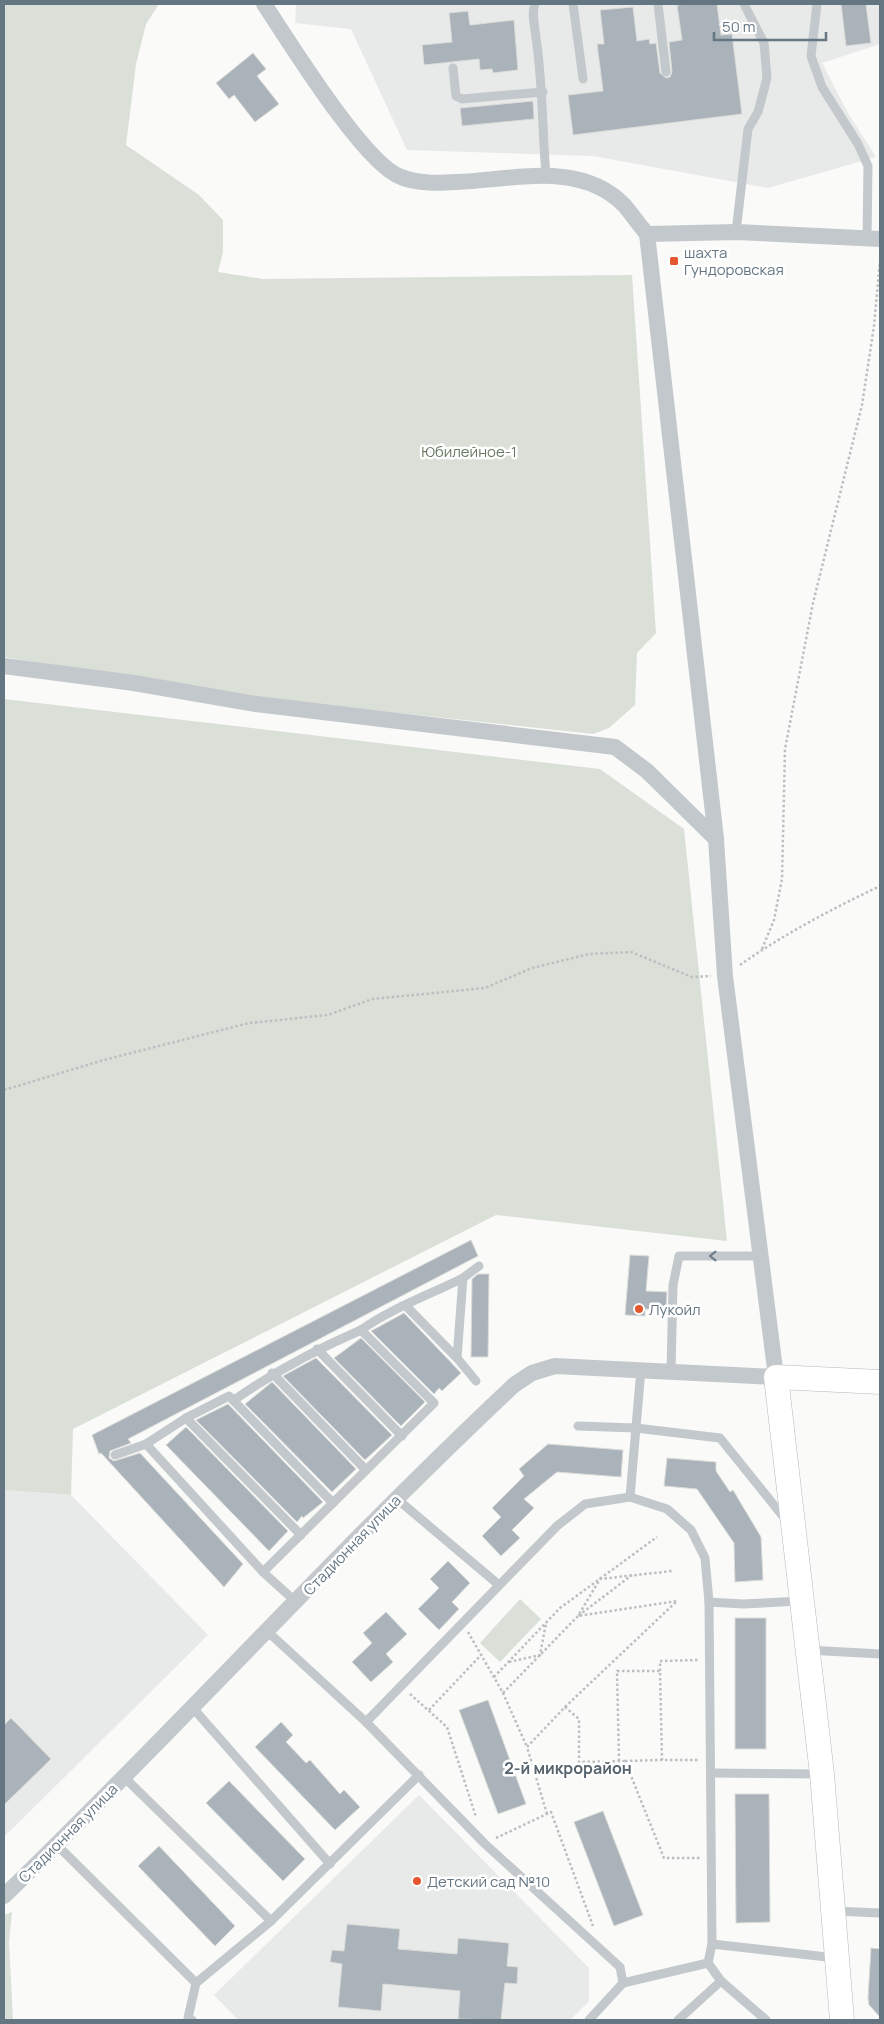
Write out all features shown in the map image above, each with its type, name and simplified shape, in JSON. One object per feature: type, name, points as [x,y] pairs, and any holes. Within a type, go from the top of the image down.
[{"type":"street","points":[[264,4],[358,139],[380,164],[401,177],[435,183],[546,175],[580,179],[602,189],[623,204],[647,234],[716,839],[725,976],[762,1256],[822,1774],[842,2020]]},
{"type":"street","points":[[647,234],[736,232],[874,238]]},
{"type":"street","points":[[4,666],[134,682],[256,704],[615,747],[647,771],[716,839]]},
{"type":"street","name":"Стадионная улица","points":[[4,1896],[57,1845],[397,1499],[514,1385],[532,1374],[555,1366],[776,1377]]},
{"type":"street","points":[[776,1377],[880,1382]]},
{"type":"lane","points":[[535,4],[534,21],[544,106],[541,122],[546,175]]},
{"type":"lane","points":[[573,4],[583,79]]},
{"type":"lane","points":[[658,4],[666,72]]},
{"type":"lane","points":[[736,232],[748,129],[758,112],[767,78],[764,42],[744,4]]},
{"type":"lane","points":[[817,4],[810,56],[822,87],[858,144],[868,166],[874,238]]},
{"type":"lane","points":[[454,68],[456,96],[462,100],[543,92]]},
{"type":"lane","points":[[671,1371],[673,1285],[679,1256],[762,1256]]},
{"type":"lane","points":[[234,1400],[272,1373],[317,1349],[361,1330],[383,1315],[463,1278],[479,1266]]},
{"type":"lane","points":[[457,1358],[463,1278]]},
{"type":"lane","points":[[406,1306],[476,1380]]},
{"type":"lane","points":[[263,1572],[434,1403],[361,1330]]},
{"type":"lane","points":[[317,1349],[402,1436]]},
{"type":"lane","points":[[630,1497],[641,1369]]},
{"type":"lane","points":[[272,1373],[366,1470]]},
{"type":"lane","points":[[115,1455],[146,1444],[186,1418],[229,1396],[333,1503]]},
{"type":"lane","points":[[186,1418],[301,1535]]},
{"type":"lane","points":[[578,1426],[636,1428],[720,1438],[794,1529]]},
{"type":"lane","points":[[146,1444],[263,1572],[296,1602]]},
{"type":"lane","points":[[366,1722],[557,1526],[585,1504],[630,1497],[667,1509],[691,1530],[705,1558],[709,1602],[712,1944],[708,1963],[721,1981],[766,2020]]},
{"type":"lane","points":[[397,1499],[499,1586]]},
{"type":"lane","points":[[709,1602],[743,1604],[802,1601]]},
{"type":"lane","points":[[267,1631],[366,1722],[484,1844],[620,1967],[623,1983]]},
{"type":"lane","points":[[808,1650],[880,1654]]},
{"type":"lane","points":[[192,1707],[330,1864]]},
{"type":"lane","points":[[711,1773],[822,1774]]},
{"type":"lane","points":[[192,2020],[188,2018],[196,1983],[271,1920],[419,1775]]},
{"type":"lane","points":[[124,1777],[271,1920]]},
{"type":"lane","points":[[57,1845],[196,1983]]},
{"type":"lane","points":[[832,1910],[880,1913]]},
{"type":"lane","points":[[712,1944],[836,1958]]},
{"type":"lane","points":[[589,2020],[623,1983],[708,1963]]},
{"type":"lane","points":[[678,2020],[721,1981]]},
{"type":"path","points":[[762,950],[774,920],[782,879],[785,749],[813,604],[862,405],[874,326],[880,261]]},
{"type":"path","points":[[740,966],[762,950],[840,905],[880,886]]},
{"type":"path","points":[[4,1090],[104,1060],[249,1023],[328,1015],[372,999],[485,988],[532,968],[589,954],[631,952],[692,977],[725,976]]},
{"type":"path","points":[[494,1677],[560,1608],[657,1537]]},
{"type":"path","points":[[600,1579],[672,1571]]},
{"type":"path","points":[[503,1693],[578,1616],[632,1575]]},
{"type":"path","points":[[578,1616],[600,1579]]},
{"type":"path","points":[[526,1747],[565,1707],[677,1601],[578,1616]]},
{"type":"path","points":[[540,1655],[546,1622]]},
{"type":"path","points":[[462,1623],[503,1693],[526,1747],[547,1814]]},
{"type":"path","points":[[429,1711],[481,1655]]},
{"type":"path","points":[[507,1662],[540,1655]]},
{"type":"path","points":[[662,1760],[660,1661],[709,1660]]},
{"type":"path","points":[[619,1761],[617,1671],[660,1671]]},
{"type":"path","points":[[401,1686],[447,1727],[484,1844],[551,1812],[602,1951]]},
{"type":"path","points":[[565,1707],[579,1719],[580,1762],[711,1760]]},
{"type":"path","points":[[625,1761],[664,1858],[711,1858]]},
{"type":"shaded area","points":[[296,4],[880,4],[880,44],[822,63],[848,113],[876,157],[768,188],[593,156],[407,150],[351,29],[295,23]]},
{"type":"shaded area","points":[[4,1490],[71,1495],[208,1635],[4,1837]]},
{"type":"shaded area","name":"Детский сад №10","points":[[419,1795],[589,1968],[589,2001],[570,2020],[238,2020],[214,1995]]},
{"type":"green space","name":"Юбилейное-1","points":[[4,4],[159,4],[146,24],[136,64],[126,145],[199,195],[223,220],[223,252],[218,272],[263,279],[632,275],[656,633],[637,653],[635,705],[609,728],[593,734],[234,695],[4,657]]},
{"type":"green space","points":[[4,699],[600,769],[684,829],[727,1241],[496,1215],[73,1429],[71,1495],[4,1490]]},
{"type":"green space","points":[[520,1599],[541,1619],[500,1662],[480,1643]]},
{"type":"green space","points":[[12,1912],[9,1942],[13,2020],[4,2020],[4,1915]]},
{"type":"building","points":[[717,4],[721,35],[732,34],[742,114],[573,135],[568,95],[603,91],[597,44],[604,44],[600,10],[633,7],[637,41],[649,39],[650,44],[656,43],[660,73],[666,78],[670,77],[672,72],[669,42],[682,40],[677,5]]},
{"type":"building","points":[[841,4],[866,4],[871,43],[846,46]]},
{"type":"building","points":[[468,11],[470,25],[514,20],[518,70],[493,73],[492,69],[480,70],[479,59],[424,65],[422,45],[452,42],[449,13]]},
{"type":"building","points":[[253,53],[266,69],[257,76],[279,104],[255,122],[234,95],[229,99],[216,83]]},
{"type":"building","points":[[533,101],[534,119],[462,126],[460,108]]},
{"type":"building","points":[[471,1240],[478,1256],[128,1439],[131,1443],[110,1451],[109,1458],[114,1461],[140,1453],[243,1564],[224,1587],[101,1453],[99,1454],[92,1435]]},
{"type":"building","points":[[630,1255],[649,1256],[646,1291],[667,1292],[666,1310],[645,1309],[645,1316],[625,1315]]},
{"type":"building","points":[[478,1274],[489,1274],[488,1357],[471,1357],[472,1279]]},
{"type":"building","points":[[404,1313],[461,1373],[442,1391],[439,1388],[434,1394],[371,1331]]},
{"type":"building","points":[[361,1338],[425,1402],[401,1426],[334,1358]]},
{"type":"building","points":[[316,1358],[392,1435],[365,1460],[283,1376]]},
{"type":"building","points":[[272,1382],[356,1469],[332,1492],[245,1404]]},
{"type":"building","points":[[228,1404],[323,1502],[303,1518],[302,1516],[297,1522],[196,1420]]},
{"type":"building","points":[[186,1427],[288,1531],[269,1551],[166,1445]]},
{"type":"building","points":[[548,1444],[623,1450],[621,1477],[557,1472],[524,1499],[534,1508],[512,1530],[520,1538],[501,1556],[482,1536],[501,1517],[492,1508],[524,1476],[519,1469]]},
{"type":"building","points":[[667,1458],[716,1462],[716,1471],[730,1492],[733,1490],[761,1537],[763,1580],[735,1582],[734,1543],[697,1489],[664,1486]]},
{"type":"building","points":[[448,1561],[470,1583],[452,1602],[459,1609],[439,1630],[418,1609],[439,1588],[430,1579]]},
{"type":"building","points":[[386,1612],[407,1634],[386,1654],[393,1662],[371,1682],[352,1662],[372,1643],[363,1633]]},
{"type":"building","points":[[735,1618],[766,1618],[766,1749],[735,1749]]},
{"type":"building","points":[[488,1700],[526,1804],[498,1814],[459,1710]]},
{"type":"building","points":[[11,1718],[51,1759],[4,1805],[4,1725]]},
{"type":"building","points":[[281,1722],[293,1735],[286,1742],[306,1763],[310,1760],[340,1794],[344,1790],[360,1807],[335,1830],[255,1747]]},
{"type":"building","points":[[229,1781],[305,1859],[283,1881],[206,1803]]},
{"type":"building","points":[[735,1794],[769,1794],[770,1922],[736,1923]]},
{"type":"building","points":[[603,1811],[643,1915],[614,1926],[574,1822]]},
{"type":"building","points":[[159,1846],[235,1926],[215,1946],[138,1866]]},
{"type":"building","points":[[347,1924],[400,1929],[398,1949],[457,1954],[458,1938],[509,1943],[507,1966],[518,1967],[517,1984],[505,1983],[501,2020],[458,2019],[460,1991],[383,1984],[381,2011],[338,2007],[342,1964],[330,1962],[332,1950],[344,1951]]},
{"type":"building","points":[[871,1948],[880,1949],[880,2017],[869,2005],[868,1998]]},
{"type":"place","name":"шахта Гундоровская","points":[[674,261]]},
{"type":"place","name":"Лукойл","points":[[639,1309]]},
{"type":"place","name":"Детский сад №10","points":[[417,1881]]},
{"type":"district","name":"2-й микрорайон","points":[[568,1768]]}]
